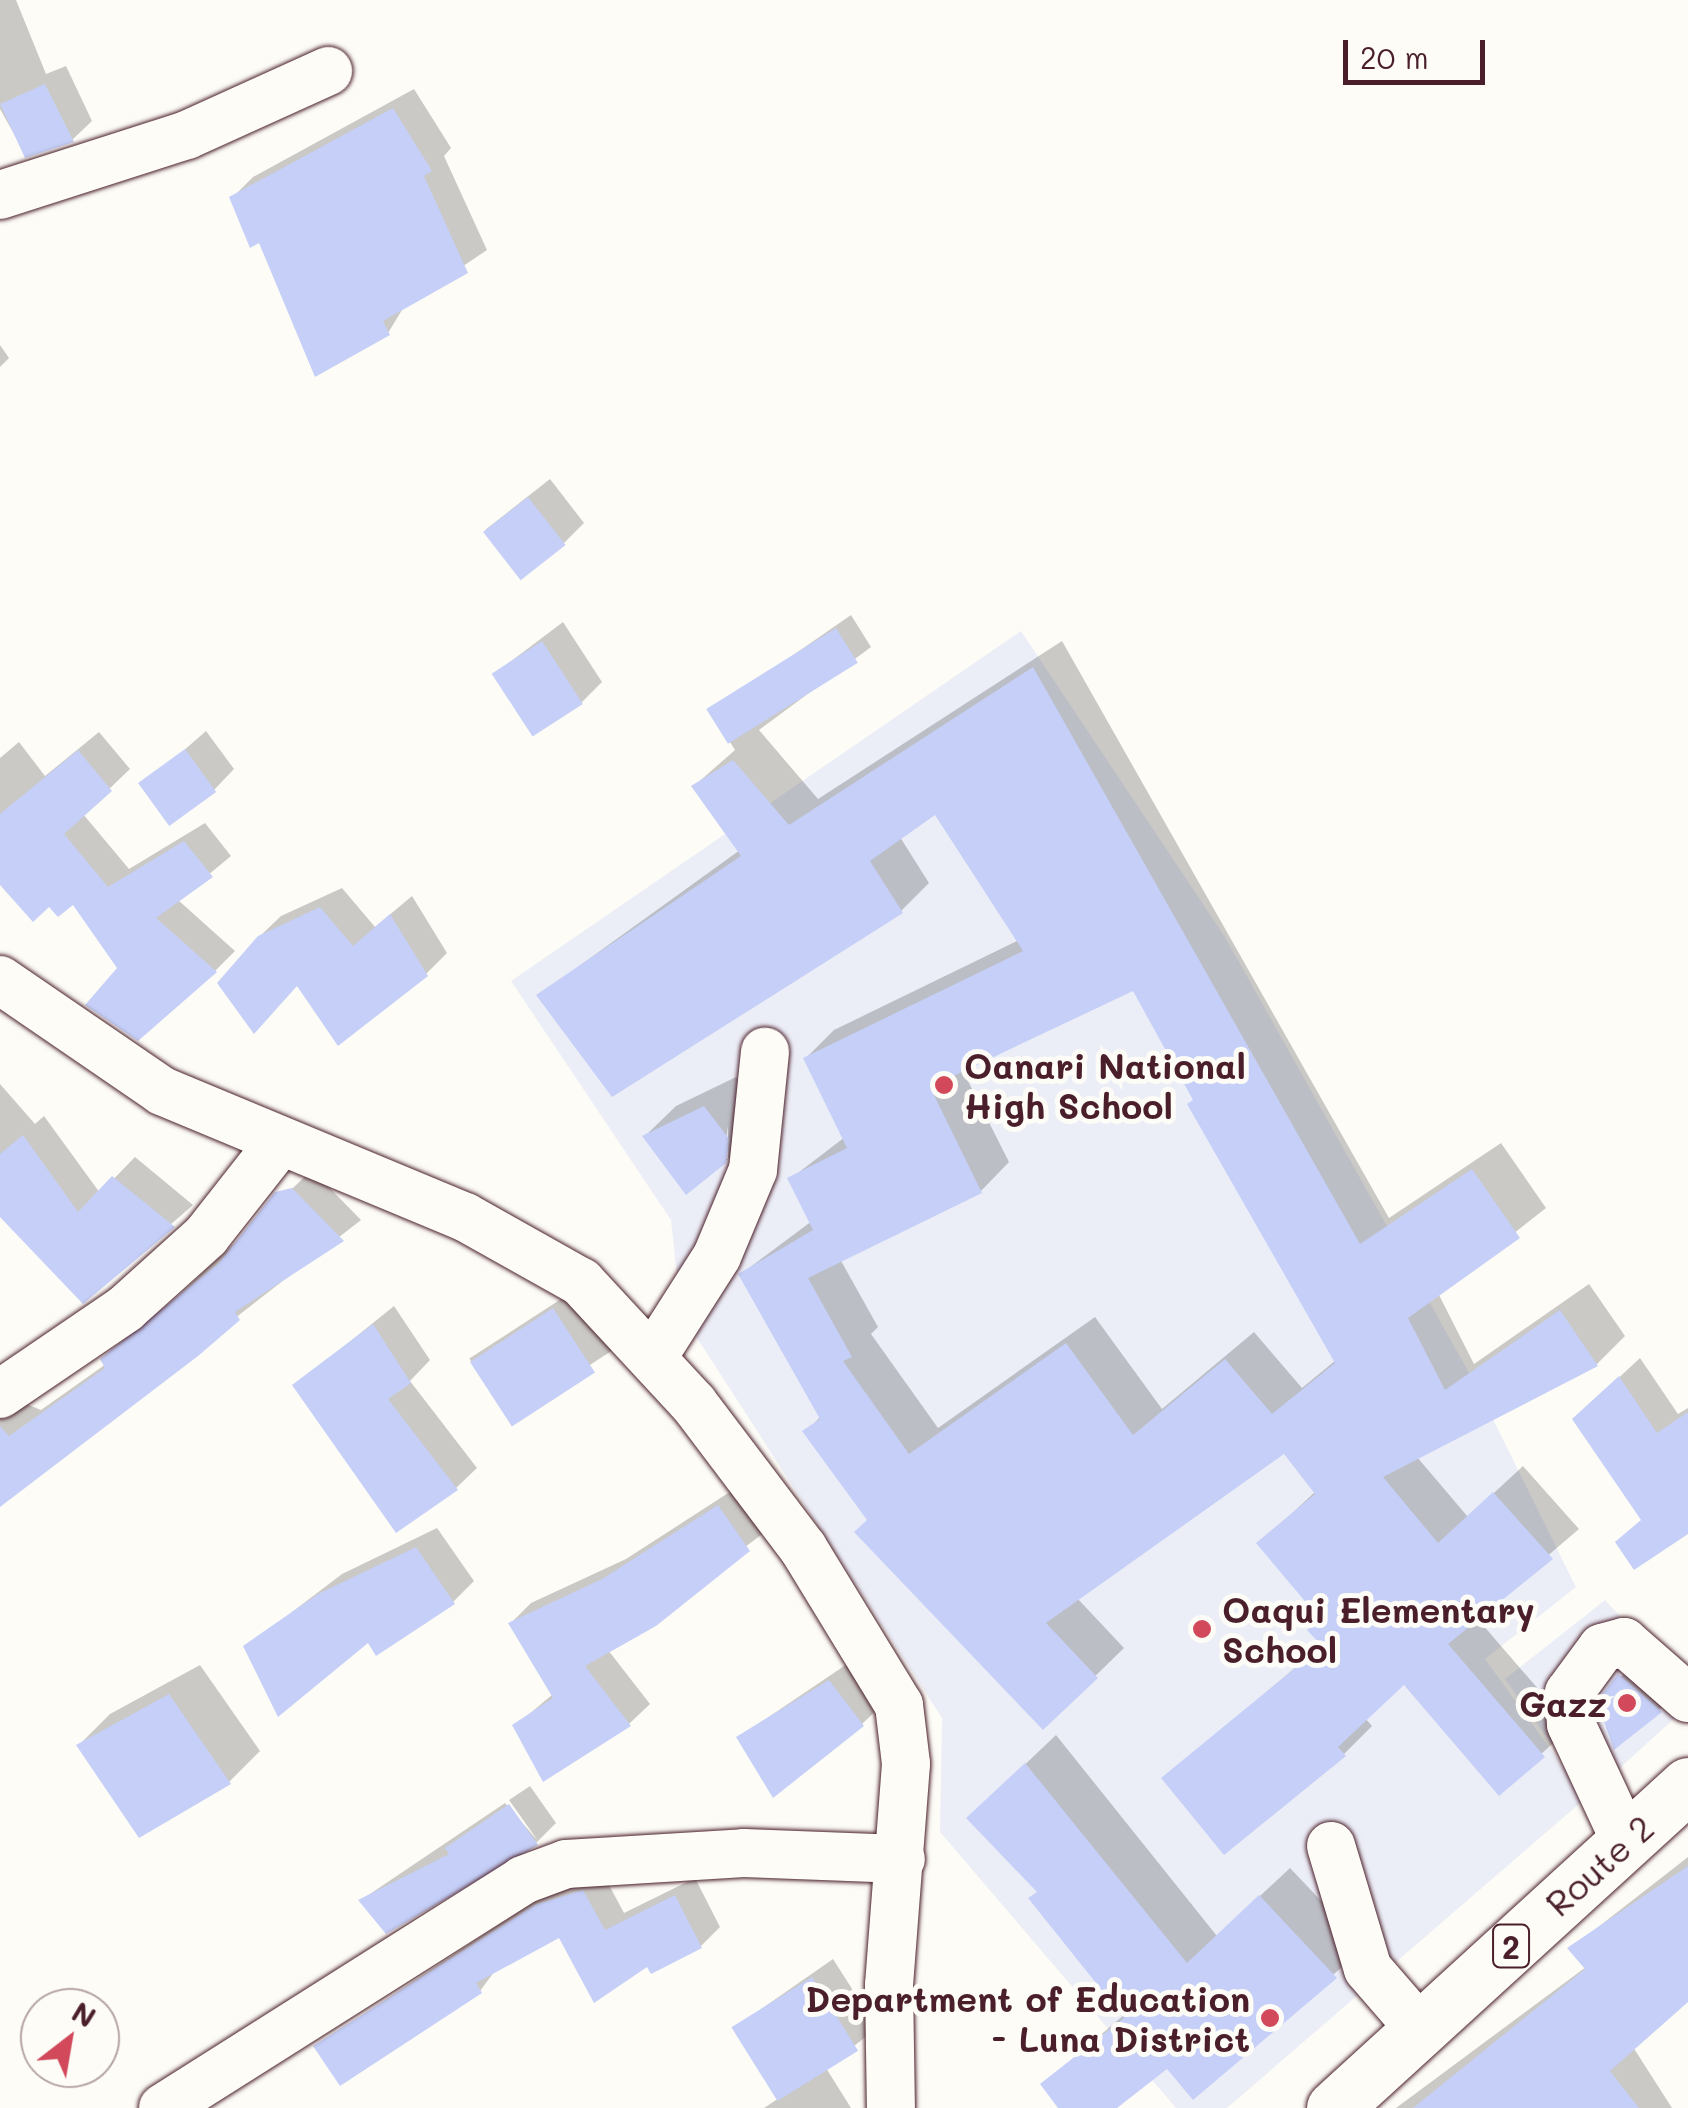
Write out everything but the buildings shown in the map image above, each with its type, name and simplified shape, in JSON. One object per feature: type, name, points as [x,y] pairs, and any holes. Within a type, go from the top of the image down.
[{"type":"highway","name":"Route 2","points":[[1334,2108],[1688,1785]]},
{"type":"street","points":[[0,195],[187,135],[328,72]]},
{"type":"street","points":[[0,980],[162,1092],[466,1217],[581,1282],[654,1355],[803,1548],[899,1705],[900,1859],[891,2108]]},
{"type":"street","points":[[654,1355],[716,1256],[753,1170],[765,1052]]},
{"type":"street","points":[[0,1394],[124,1309],[206,1236],[280,1142]]},
{"type":"street","points":[[1625,1840],[1571,1724],[1569,1693],[1602,1648],[1624,1642],[1688,1698]]},
{"type":"street","points":[[1331,1846],[1368,1970],[1420,2029]]},
{"type":"street","points":[[163,2108],[522,1880],[566,1864],[744,1853],[900,1859]]},
{"type":"shaded area","points":[[1021,631],[1225,937],[1477,1387],[1576,1587],[1485,1659],[1586,1798],[1227,2108],[1176,2108],[940,1832],[942,1718],[681,1313],[671,1220],[511,981]]},
{"type":"shaded area","points":[[1605,1600],[1688,1690],[1688,1706],[1589,1796],[1505,1679]]},
{"type":"place","name":"Oanari National High School","points":[[944,1085]]},
{"type":"place","name":"Oaqui Elementary School","points":[[1202,1629]]},
{"type":"place","name":"Gazz","points":[[1627,1703]]},
{"type":"place","name":"Department of Education - Luna District","points":[[1270,2018]]}]
